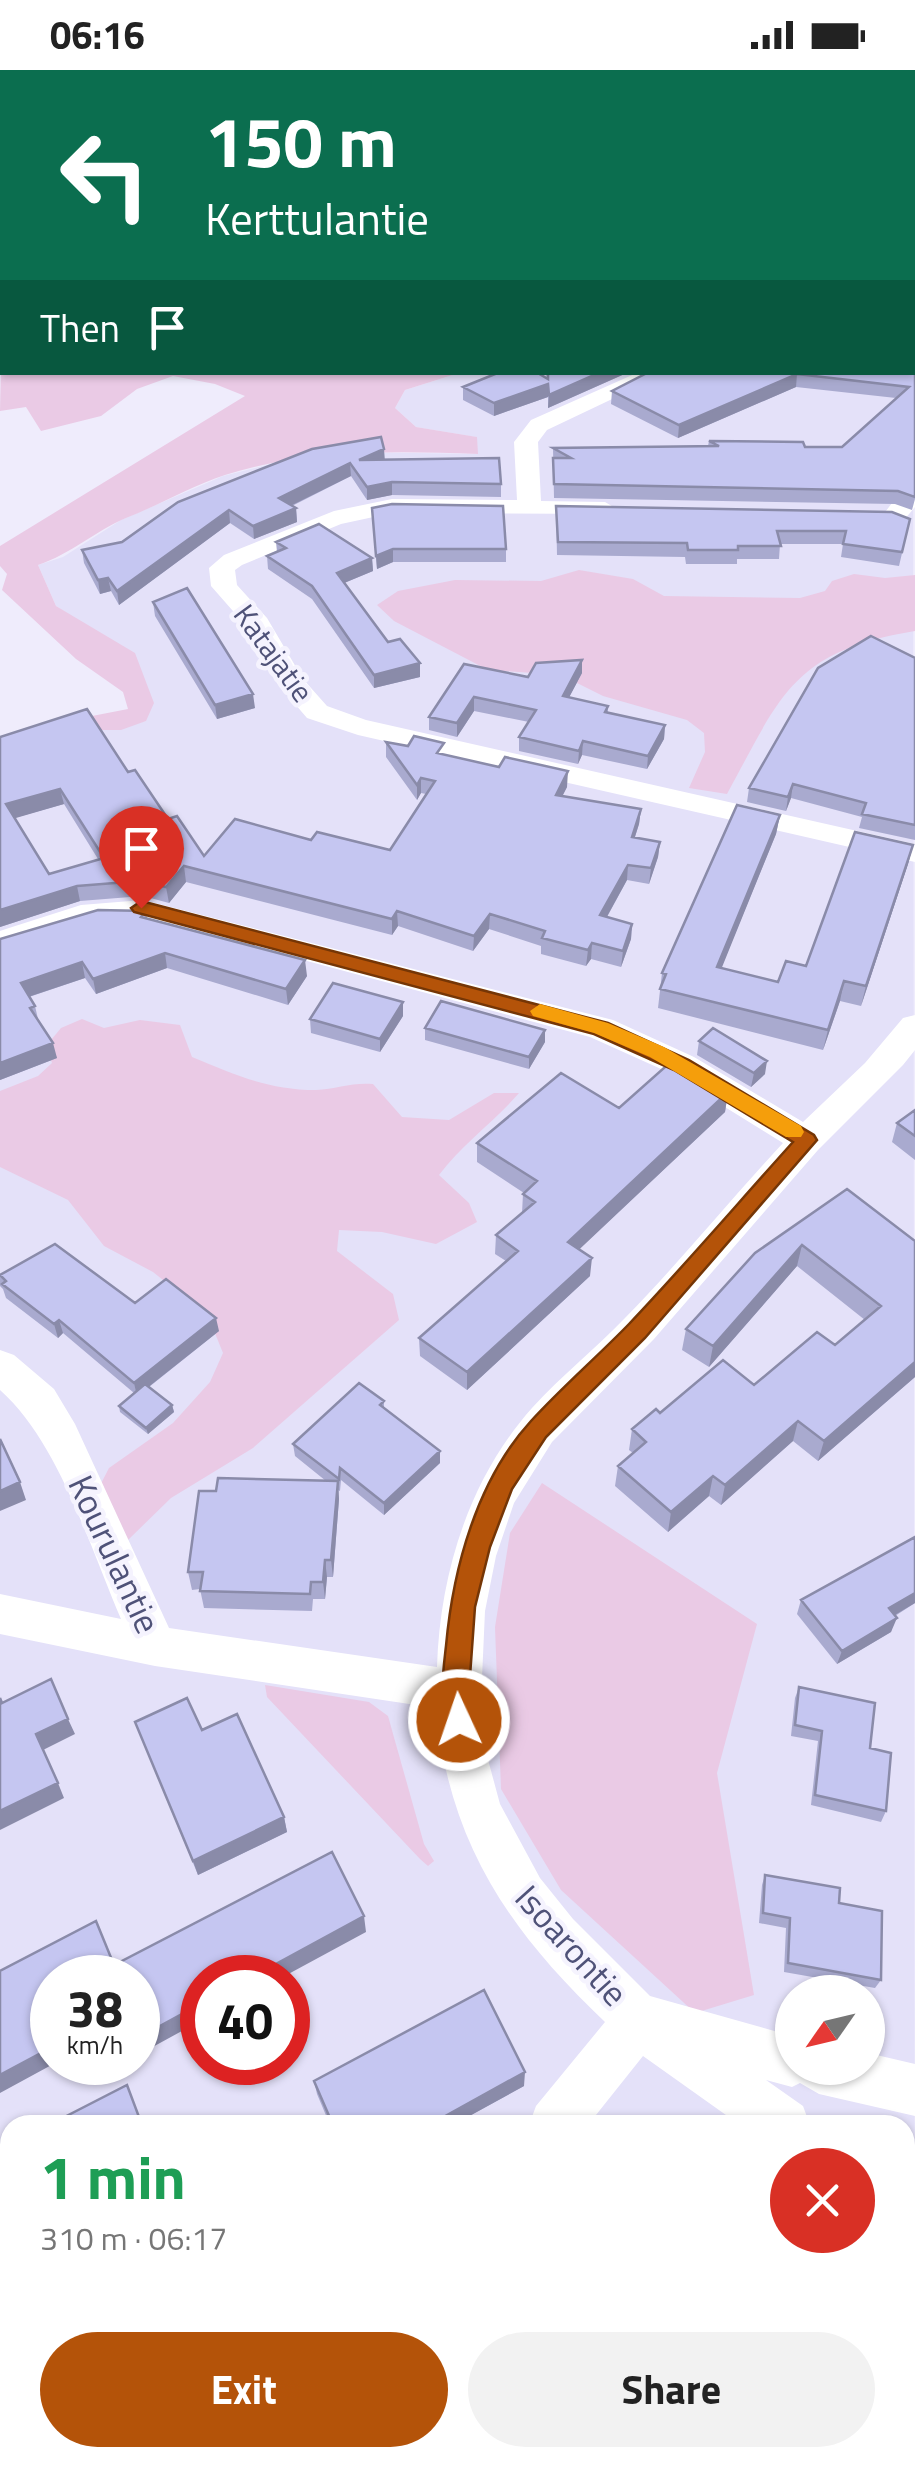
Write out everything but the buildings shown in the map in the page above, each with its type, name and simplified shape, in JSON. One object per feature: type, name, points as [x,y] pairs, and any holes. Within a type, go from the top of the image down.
[{"type":"street","points":[[529,507],[526,442],[539,425],[651,375]]},
{"type":"street","points":[[893,518],[915,493]]},
{"type":"street","name":"Katajatie","points":[[625,509],[392,506],[334,518],[232,560],[222,568],[224,586],[258,624],[291,683],[317,712],[377,732],[915,854]]},
{"type":"street","points":[[0,943],[107,908],[165,912],[601,1028],[682,1065],[806,1140]]},
{"type":"street","name":"Isoarontie","points":[[770,2115],[639,2020],[538,1918],[488,1840],[467,1779],[455,1690],[462,1607],[477,1547],[502,1484],[538,1430],[637,1331],[806,1140],[915,1026]]},
{"type":"street","name":"Kourulantie","points":[[0,1366],[40,1401],[60,1436],[155,1646],[455,1690]]},
{"type":"street","points":[[0,1614],[155,1646]]},
{"type":"street","points":[[563,2115],[639,2020],[775,2057]]},
{"type":"street","points":[[885,2083],[915,2090]]},
{"type":"shaded area","points":[[1,375],[453,375],[405,390],[395,408],[416,427],[477,437],[478,454],[350,454],[256,467],[188,490],[115,523],[38,565],[56,606],[135,653],[154,703],[146,721],[121,730],[97,730],[92,716],[128,709],[123,692],[76,659],[2,590],[7,574],[0,566],[0,546],[245,396],[215,384],[173,376],[137,389],[101,416],[41,431],[26,407],[0,411]]},
{"type":"shaded area","points":[[453,375],[913,375],[915,2115],[0,2115],[0,738],[92,716],[98,730],[146,721],[92,630],[56,606],[38,565],[63,557],[121,520],[223,476],[283,461],[347,452],[477,454],[476,437],[416,427],[395,408],[405,390]]},
{"type":"shaded area","points":[[579,570],[633,579],[664,596],[800,598],[825,591],[832,581],[854,574],[885,578],[915,575],[915,631],[874,640],[816,665],[778,704],[727,794],[689,788],[705,752],[704,733],[687,720],[603,696],[561,675],[488,670],[394,621],[377,605],[398,591],[455,580],[541,581]]},
{"type":"shaded area","points":[[82,1019],[104,1028],[140,1020],[180,1025],[192,1057],[267,1084],[316,1090],[373,1084],[402,1117],[449,1120],[494,1093],[519,1093],[439,1175],[469,1203],[477,1222],[436,1244],[382,1232],[339,1230],[337,1251],[393,1294],[399,1320],[253,1448],[171,1498],[128,1540],[94,1497],[109,1468],[173,1423],[210,1382],[223,1353],[208,1316],[153,1272],[104,1246],[68,1200],[0,1167],[0,1091],[38,1076],[52,1063],[46,1046],[61,1028]]},
{"type":"shaded area","points":[[542,1483],[757,1624],[717,1773],[754,1995],[695,2013],[561,1890],[501,1789],[495,1627],[510,1533]]},
{"type":"shaded area","points":[[265,1685],[369,1702],[388,1716],[424,1844],[434,1861],[428,1866],[420,1859],[267,1697]]},
{"type":"slow traffic","points":[[540,1011],[601,1028],[657,1052],[794,1132]]},
{"type":"route","points":[[141,908],[601,1028],[682,1065],[806,1140],[637,1331],[538,1430],[502,1484],[477,1547],[462,1607],[455,1690],[459,1720]]}]
